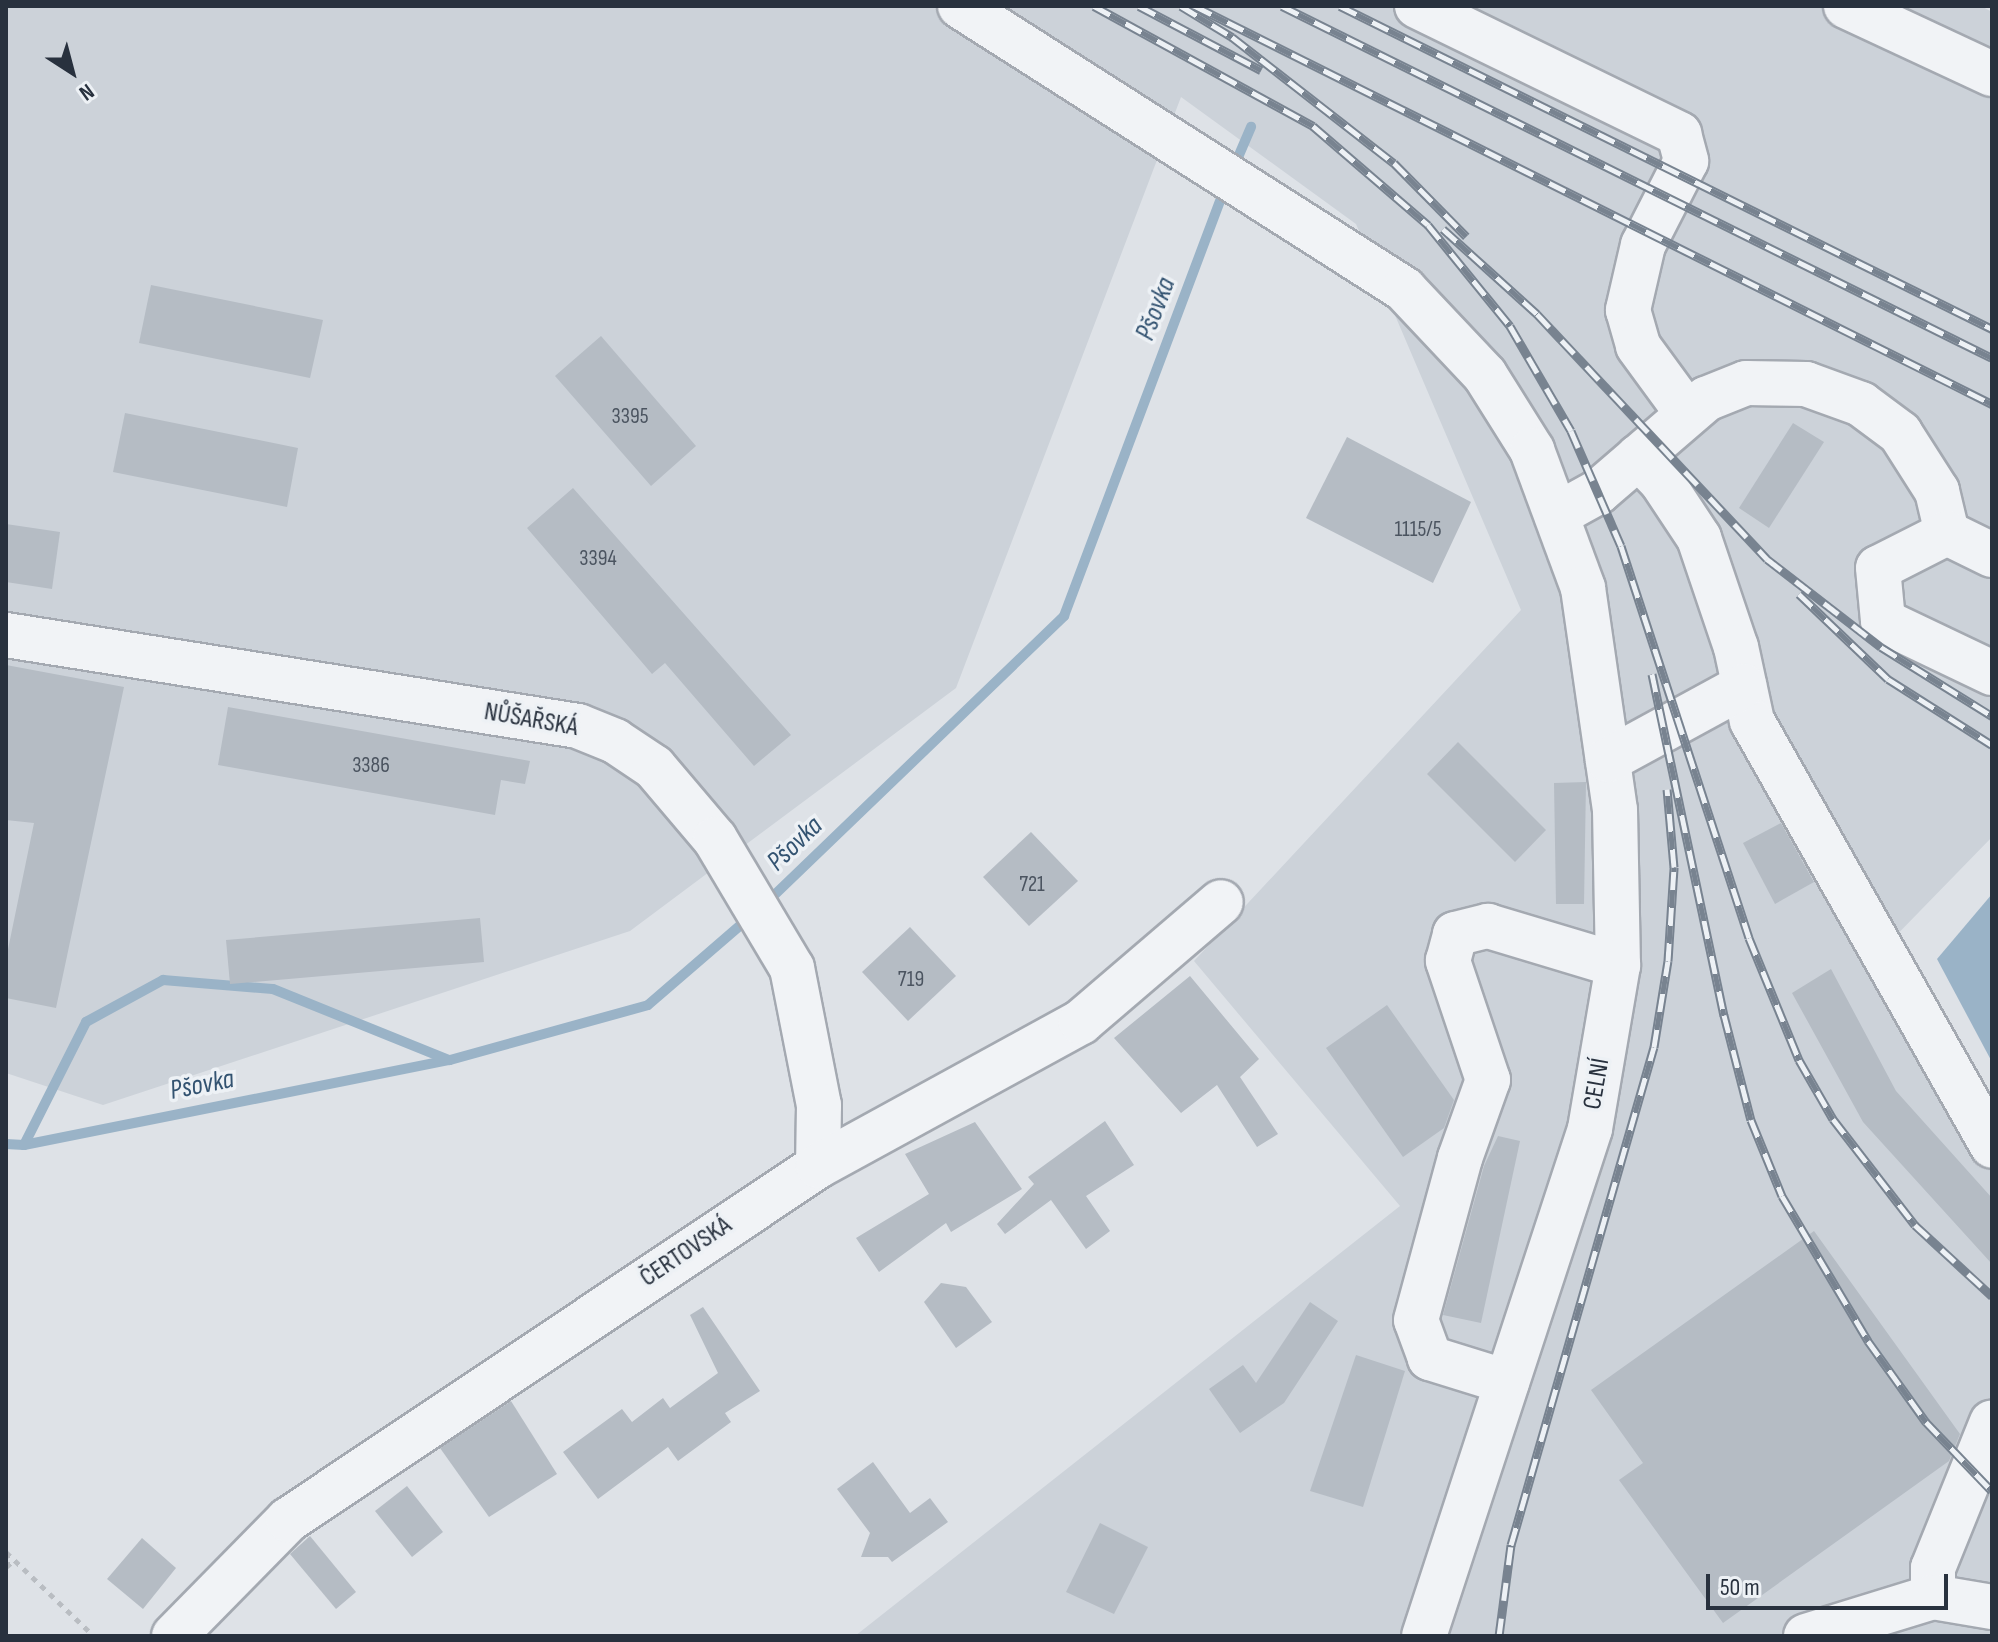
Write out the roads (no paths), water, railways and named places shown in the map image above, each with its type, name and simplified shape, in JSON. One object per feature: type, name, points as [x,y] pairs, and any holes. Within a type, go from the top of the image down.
[{"type":"street","name":"CELNÍ","points":[[960,6],[1166,134],[1404,289],[1448,332],[1485,375],[1532,450],[1583,588],[1615,810],[1618,965],[1590,1129],[1424,1636]]},
{"type":"street","points":[[1417,6],[1679,134],[1686,161],[1643,245],[1628,310],[1638,346],[1687,413]]},
{"type":"street","points":[[1846,6],[1992,74]]},
{"type":"street","points":[[1558,514],[1598,492],[1687,413],[1725,390],[1766,381],[1806,384],[1861,404],[1900,433],[1937,491],[1947,533]]},
{"type":"street","points":[[1638,457],[1662,482],[1699,538],[1752,721],[1992,1146]]},
{"type":"street","points":[[1947,533],[1992,555]]},
{"type":"street","points":[[1947,533],[1878,568],[1883,621],[1992,673]]},
{"type":"street","name":"NŮŠAŘSKÁ","points":[[6,635],[578,726],[615,741],[654,767],[748,887],[792,968],[819,1105],[818,1166]]},
{"type":"street","points":[[1608,760],[1744,686]]},
{"type":"street","name":"ČERTOVSKÁ","points":[[174,1636],[288,1520],[818,1166],[1081,1022],[1221,902]]},
{"type":"street","points":[[1507,1382],[1430,1358],[1416,1320],[1460,1158],[1488,1080],[1448,961],[1455,934],[1488,926],[1618,965]]},
{"type":"street","points":[[1933,1597],[1933,1568],[1992,1422]]},
{"type":"street","points":[[1806,1636],[1933,1597],[1992,1607]]},
{"type":"water","points":[[1992,894],[1992,1062],[1937,959]]},
{"type":"waterway","name":"Pšovka","points":[[1233,169],[1251,127]]},
{"type":"waterway","name":"Pšovka","points":[[766,903],[1064,616],[1225,187]]},
{"type":"waterway","name":"Pšovka","points":[[6,1144],[24,1145],[450,1060],[648,1005],[751,916]]},
{"type":"waterway","points":[[24,1145],[86,1022],[163,980],[273,989],[449,1060]]},
{"type":"railway","points":[[1094,6],[1313,126],[1428,225],[1510,326],[1571,431],[1621,546],[1749,938],[1799,1060],[1833,1119],[1915,1225],[1992,1296]]},
{"type":"railway","points":[[1139,6],[1261,70]]},
{"type":"railway","points":[[1181,6],[1232,37],[1394,163],[1466,236]]},
{"type":"railway","points":[[1195,6],[1992,404]]},
{"type":"railway","points":[[1282,6],[1992,358]]},
{"type":"railway","points":[[1340,6],[1992,329]]},
{"type":"railway","points":[[1443,229],[1537,314],[1767,559],[1881,647],[1992,716]]},
{"type":"railway","points":[[1799,594],[1888,679],[1992,745]]},
{"type":"railway","points":[[1652,674],[1724,1015],[1751,1120],[1782,1196],[1868,1341],[1926,1422],[1992,1491]]},
{"type":"railway","points":[[1499,1636],[1511,1545],[1654,1047],[1668,961],[1674,867],[1667,789]]}]
